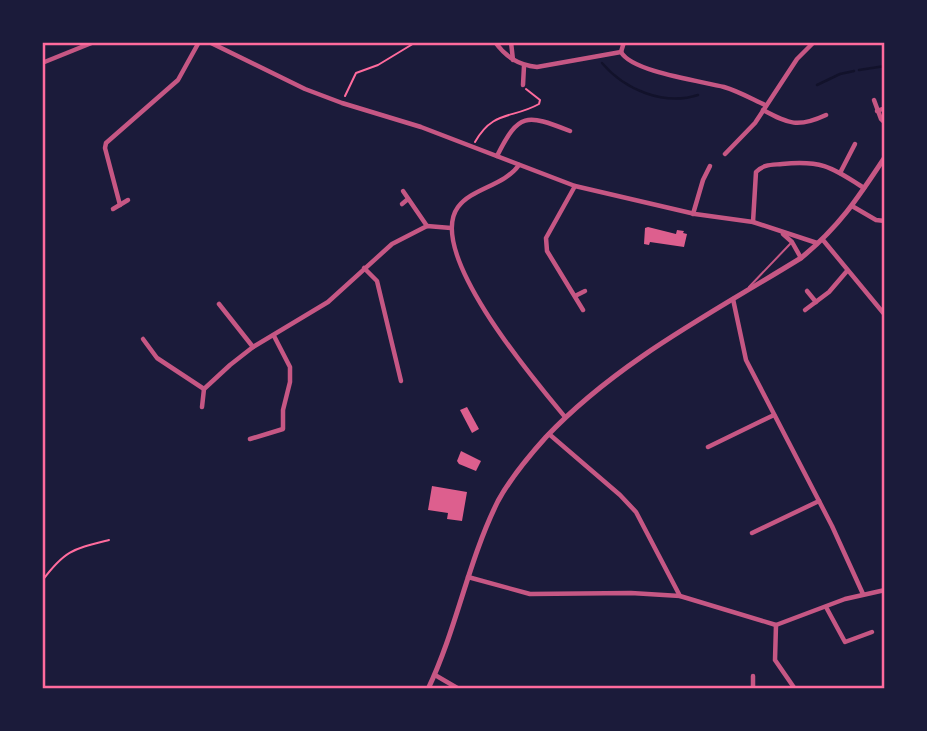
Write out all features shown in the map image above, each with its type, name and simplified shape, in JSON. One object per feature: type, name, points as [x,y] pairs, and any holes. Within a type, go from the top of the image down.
[{"type":"street","points":[[42,63],[93,42]]},
{"type":"street","points":[[120,205],[104,148],[106,143],[178,80],[199,42]]},
{"type":"street","points":[[209,42],[293,84],[342,103],[421,127],[575,186],[693,214],[753,222],[782,234],[821,242],[885,315]]},
{"type":"street","points":[[495,42],[502,51],[524,66],[537,67],[621,52]]},
{"type":"street","points":[[511,42],[513,60]]},
{"type":"street","points":[[624,42],[621,52],[624,58],[647,68],[727,88],[785,121],[806,124],[826,115]]},
{"type":"street","points":[[725,154],[755,123],[797,59],[816,42],[837,42]]},
{"type":"street","points":[[523,85],[524,66]]},
{"type":"street","points":[[874,100],[885,124]]},
{"type":"street","points":[[877,111],[885,108]]},
{"type":"street","points":[[497,156],[511,129],[523,121],[540,120],[570,131]]},
{"type":"street","points":[[841,173],[855,144]]},
{"type":"street","points":[[428,689],[451,633],[482,535],[500,497],[525,460],[565,417],[633,362],[801,258],[821,242],[852,206],[885,157]]},
{"type":"street","points":[[753,222],[756,172],[763,165],[808,161],[841,173],[864,188]]},
{"type":"street","points":[[519,165],[509,177],[460,204],[452,218],[451,228],[456,255],[478,300],[507,343],[565,417]]},
{"type":"street","points":[[693,214],[702,180],[710,166]]},
{"type":"street","points":[[575,186],[545,238],[545,243],[547,251],[583,310]]},
{"type":"street","points":[[403,191],[427,226]]},
{"type":"street","points":[[402,204],[408,199]]},
{"type":"street","points":[[113,209],[128,200]]},
{"type":"street","points":[[852,206],[876,220],[885,221]]},
{"type":"street","points":[[202,407],[204,389],[253,347],[328,302],[392,244],[427,226],[451,228]]},
{"type":"street","points":[[782,234],[792,242],[801,258]]},
{"type":"street","points":[[364,268],[377,282],[401,381]]},
{"type":"street","points":[[805,310],[847,271]]},
{"type":"street","points":[[807,290],[816,302]]},
{"type":"street","points":[[575,296],[585,291]]},
{"type":"street","points":[[733,299],[744,355],[863,594]]},
{"type":"street","points":[[219,304],[253,347]]},
{"type":"street","points":[[250,439],[284,429],[283,410],[290,382],[290,367],[274,336]]},
{"type":"street","points":[[143,338],[157,358],[204,389]]},
{"type":"street","points":[[708,447],[774,415]]},
{"type":"street","points":[[549,435],[620,495],[636,512],[680,596]]},
{"type":"street","points":[[752,533],[819,501]]},
{"type":"street","points":[[468,577],[530,594],[631,593],[680,596],[776,625],[863,594],[885,590]]},
{"type":"street","points":[[826,607],[848,643],[872,632]]},
{"type":"street","points":[[776,625],[775,660],[795,689]]},
{"type":"street","points":[[435,675],[459,689]]},
{"type":"street","points":[[753,676],[753,689]]},
{"type":"lane","points":[[743,293],[792,242]]},
{"type":"path","points":[[342,103],[356,73],[378,65],[416,42]]},
{"type":"path","points":[[473,146],[483,128],[497,119],[539,104],[540,100],[523,85]]},
{"type":"path","points":[[42,581],[61,556],[83,546],[109,540]]},
{"type":"building","points":[[645,228],[676,234],[677,230],[684,231],[683,233],[687,234],[684,247],[650,242],[649,245],[644,244]]},
{"type":"building","points":[[467,407],[479,429],[472,433],[460,410]]},
{"type":"building","points":[[461,451],[481,461],[476,471],[459,464],[457,461]]},
{"type":"building","points":[[432,486],[467,492],[462,521],[447,519],[448,513],[428,510]]},
{"type":"waterway","points":[[602,63],[622,81],[646,93],[672,98],[698,95]]},
{"type":"waterway","points":[[859,70],[885,66]]},
{"type":"waterway","points":[[817,85],[840,74],[854,71]]}]
